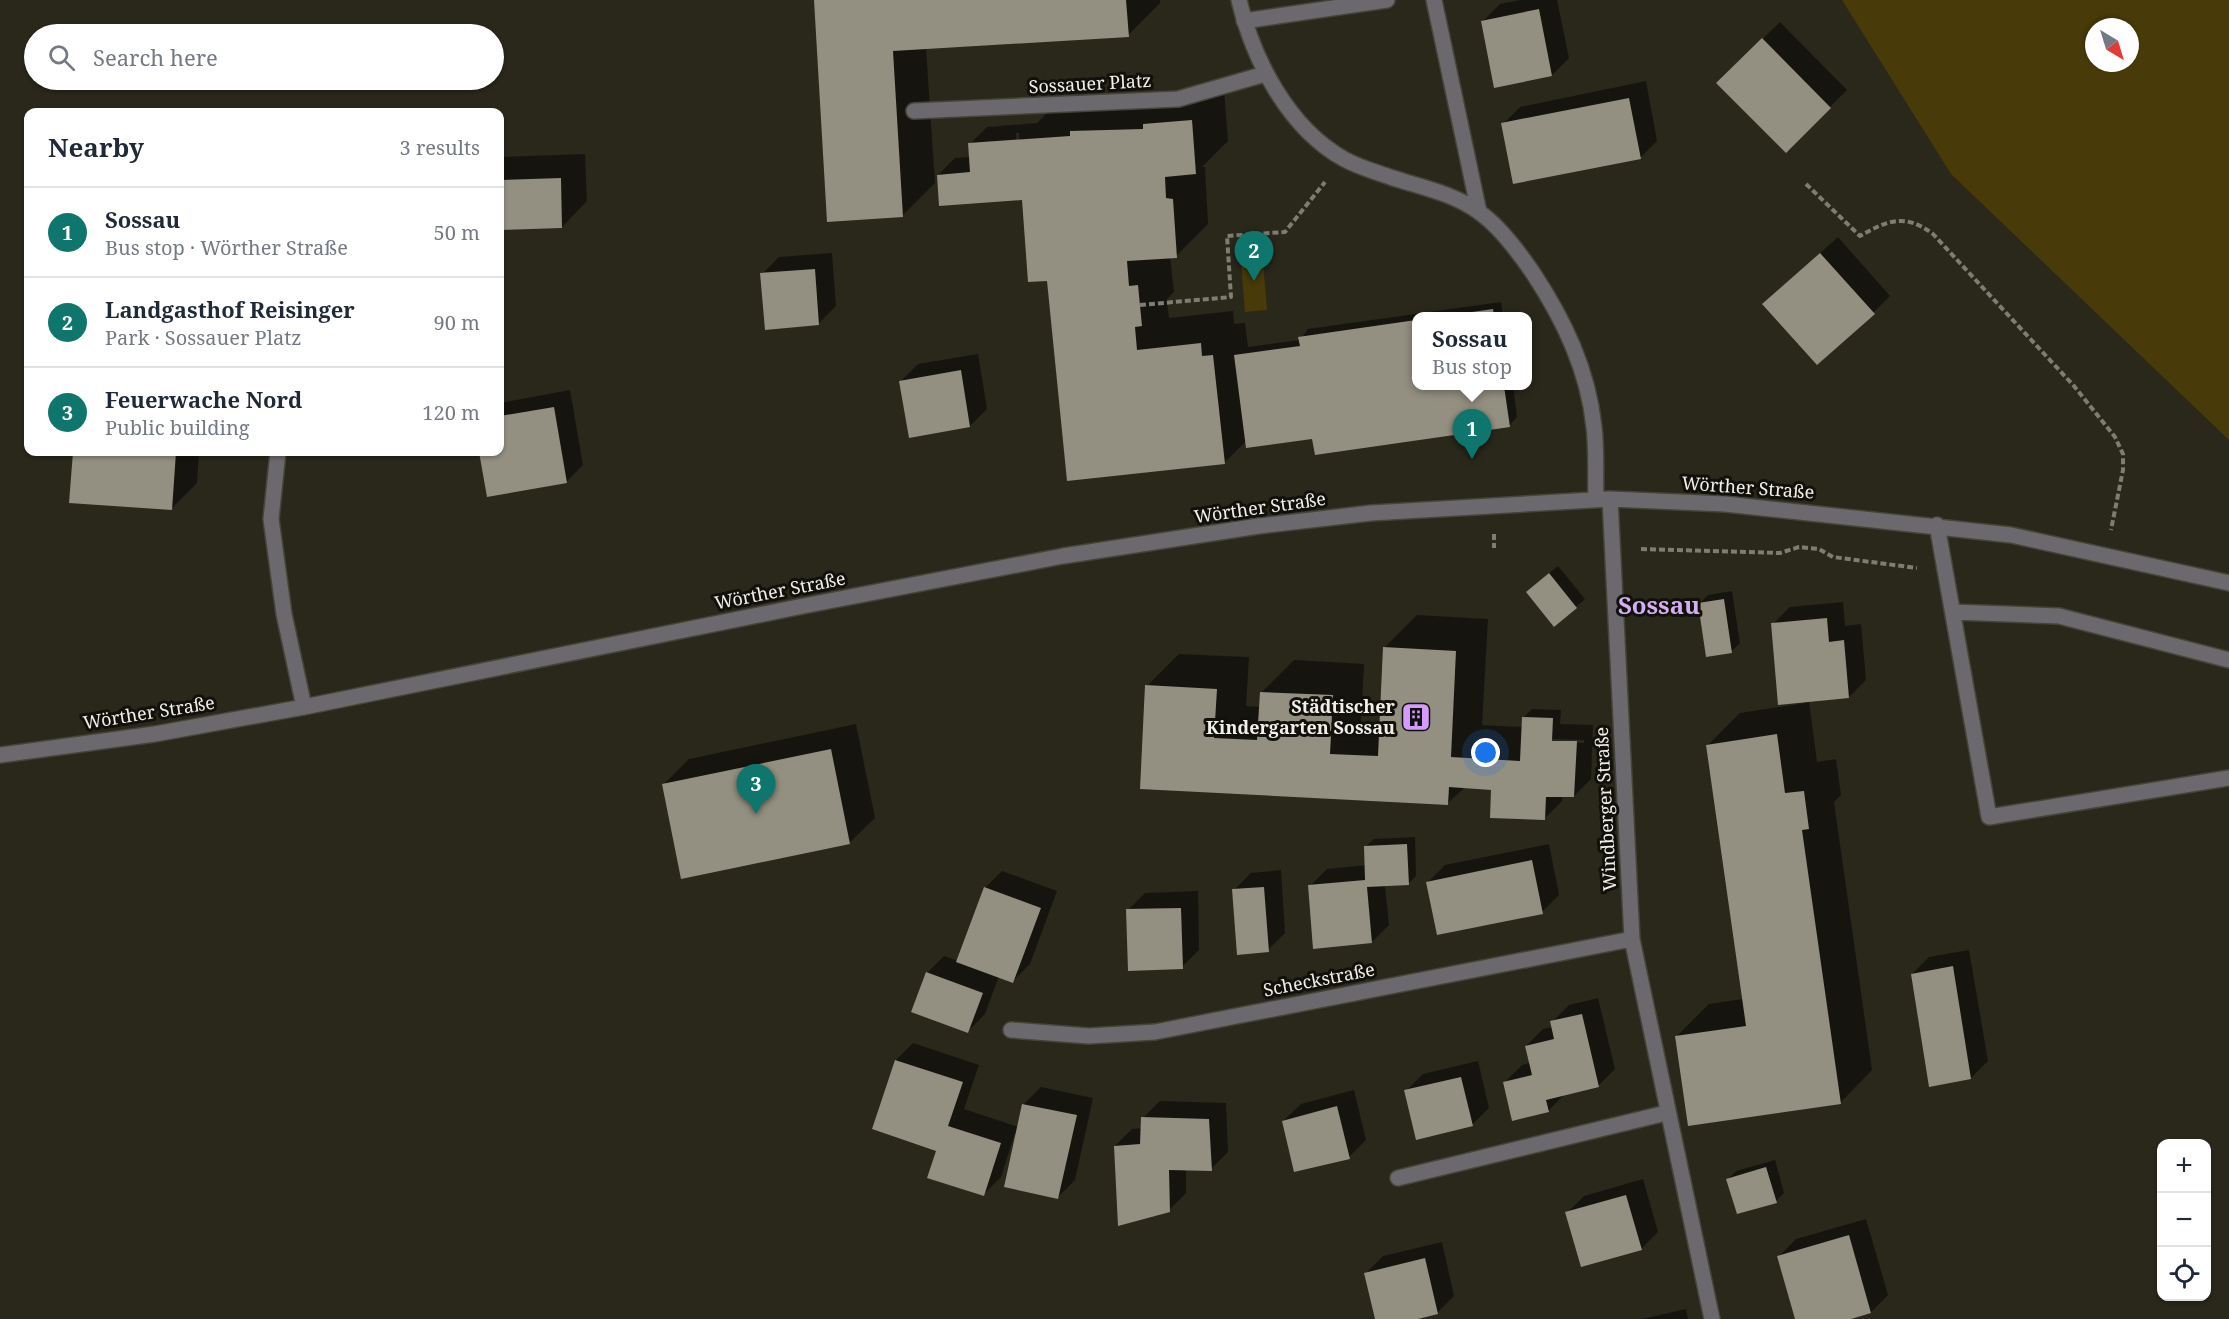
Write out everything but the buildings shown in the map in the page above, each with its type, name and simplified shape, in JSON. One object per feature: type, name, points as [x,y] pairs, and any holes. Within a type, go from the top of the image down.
[{"type":"street","points":[[1239,0],[1244,21],[1265,74],[1294,114],[1315,135],[1344,159],[1390,177],[1434,189],[1479,212],[1522,256],[1556,307],[1583,369],[1594,427],[1603,500]]},
{"type":"street","points":[[1244,21],[1387,0]]},
{"type":"street","points":[[1434,0],[1479,212]]},
{"type":"street","name":"Sossauer Platz","points":[[914,111],[1178,99],[1265,74]]},
{"type":"street","points":[[278,456],[271,519],[284,614],[304,707]]},
{"type":"street","name":"Wörther Straße","points":[[0,755],[155,734],[304,707],[791,608],[1063,556],[1259,526],[1371,513],[1603,500],[1725,504],[1937,525],[2011,535],[2107,554],[2229,583]]},
{"type":"street","name":"Windberger Straße","points":[[1603,500],[1613,549],[1632,939],[1666,1113],[1712,1319]]},
{"type":"street","points":[[1937,525],[1989,817],[2229,778]]},
{"type":"street","points":[[1953,612],[2059,616],[2229,660]]},
{"type":"street","name":"Scheckstraße","points":[[1011,1030],[1089,1036],[1155,1032],[1632,939]]},
{"type":"street","points":[[1398,1178],[1666,1113]]},
{"type":"path","points":[[1140,305],[1231,297],[1227,236],[1285,232],[1344,159]]},
{"type":"path","points":[[1806,184],[1860,236],[1893,221],[1907,220],[1921,225],[2074,386],[2115,438],[2123,454],[2123,470],[2107,554]]},
{"type":"path","points":[[1613,549],[1780,553],[1798,547],[1820,549],[1833,557],[1870,560],[1946,573]]},
{"type":"shaded area","points":[[1842,0],[2229,0],[2229,440],[1951,174]]},
{"type":"shaded area","points":[[1262,249],[1267,310],[1245,312],[1240,251]]},
{"type":"place","name":"Landgasthof Reisinger","points":[[1254,281]]},
{"type":"place","name":"Sossau","points":[[1472,459]]},
{"type":"place","name":"Städtischer Kindergarten Sossau","points":[[1416,717]]},
{"type":"place","name":"Feuerwache Nord","points":[[756,814]]},
{"type":"district","name":"Sossau","points":[[1659,606]]}]
